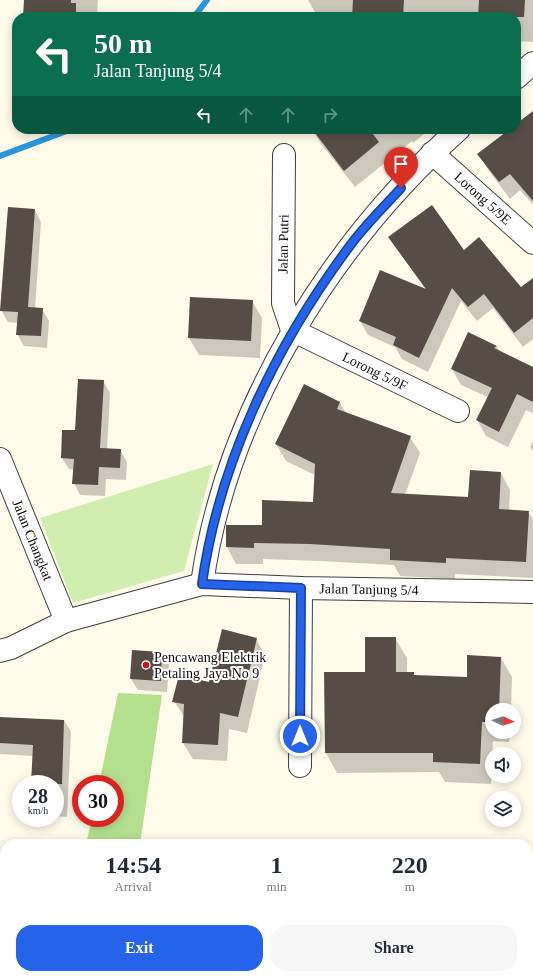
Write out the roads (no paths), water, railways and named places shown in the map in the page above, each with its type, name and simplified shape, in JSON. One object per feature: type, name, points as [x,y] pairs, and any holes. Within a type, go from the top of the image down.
[{"type":"street","points":[[521,74],[533,63]]},
{"type":"street","points":[[202,584],[207,548],[223,489],[248,420],[292,330],[349,246],[432,153],[453,134]]},
{"type":"street","name":"Lorong 5/9E","points":[[432,153],[533,243]]},
{"type":"street","name":"Jalan Putri","points":[[284,155],[283,303],[292,330]]},
{"type":"street","name":"Lorong 5/9F","points":[[292,330],[458,411]]},
{"type":"street","name":"Jalan Changkat","points":[[0,459],[66,621]]},
{"type":"street","name":"Jalan Tanjung 5/4","points":[[0,651],[12,648],[66,621],[202,584],[301,588],[533,592]]},
{"type":"street","points":[[300,766],[301,588]]},
{"type":"waterway","points":[[198,12],[207,0]]},
{"type":"waterway","points":[[0,156],[59,134]]},
{"type":"place","name":"Pencawang Elektrik Petaling Jaya No 9","points":[[146,665]]}]
